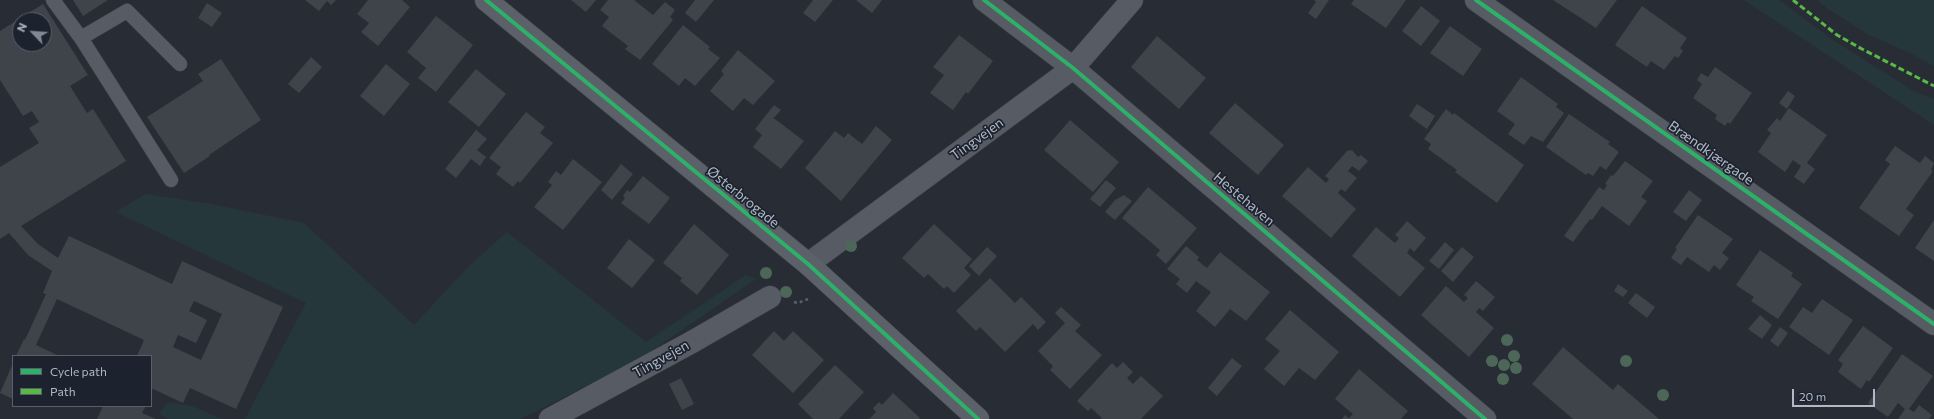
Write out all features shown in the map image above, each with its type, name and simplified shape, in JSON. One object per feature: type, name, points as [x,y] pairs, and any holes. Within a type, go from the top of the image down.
[{"type":"main road","name":"Østerbrogade","points":[[486,0],[808,264],[978,419]]},
{"type":"street","name":"Hestehaven","points":[[984,0],[1073,68],[1485,419]]},
{"type":"street","name":"Tingvejen","points":[[808,264],[1073,68],[1132,0]]},
{"type":"street","name":"Brændkjærgade","points":[[1476,0],[1934,324]]},
{"type":"street","name":"Tingvejen","points":[[550,419],[692,342],[770,297]]},
{"type":"lane","points":[[53,0],[81,38],[171,180]]},
{"type":"lane","points":[[81,38],[127,11],[180,64]]},
{"type":"path","points":[[770,297],[782,301],[798,303],[834,287]]},
{"type":"shaded area","points":[[1744,0],[1779,0],[1833,40],[1915,92],[1934,99],[1934,125]]},
{"type":"shaded area","points":[[1817,0],[1934,0],[1934,66],[1908,52],[1869,35],[1828,9]]},
{"type":"shaded area","points":[[145,194],[206,203],[304,223],[414,325],[469,266],[507,232],[646,342],[746,275],[756,279],[637,361],[520,419],[245,419],[306,303],[116,212]]},
{"type":"shaded area","points":[[168,402],[192,406],[222,419],[169,419],[159,414]]},
{"type":"building","points":[[73,0],[108,0],[83,16]]},
{"type":"building","points":[[305,0],[336,0],[331,5],[327,1],[319,11]]},
{"type":"building","points":[[368,0],[402,0],[410,7],[378,46],[361,32],[369,23],[357,14]]},
{"type":"building","points":[[571,0],[596,0],[586,12]]},
{"type":"building","points":[[608,0],[634,0],[653,15],[665,2],[675,10],[670,17],[673,20],[640,60],[625,49],[628,46],[602,26],[609,17],[600,10]]},
{"type":"building","points":[[695,0],[714,0],[696,22],[685,13]]},
{"type":"building","points":[[813,0],[833,0],[815,22],[803,13]]},
{"type":"building","points":[[856,0],[882,0],[872,13]]},
{"type":"building","points":[[1314,0],[1329,0],[1316,19],[1308,13],[1316,2]]},
{"type":"building","points":[[1354,0],[1406,0],[1386,28],[1351,4]]},
{"type":"building","points":[[1553,0],[1617,0],[1596,28]]},
{"type":"building","points":[[207,3],[222,13],[212,27],[198,18]]},
{"type":"building","points":[[43,4],[48,12],[30,12]]},
{"type":"building","points":[[1421,6],[1440,21],[1421,46],[1402,31]]},
{"type":"building","points":[[1642,6],[1687,38],[1680,48],[1683,51],[1678,58],[1675,56],[1664,70],[1651,61],[1647,67],[1615,45]]},
{"type":"building","points":[[436,16],[473,45],[436,92],[418,78],[426,68],[407,52]]},
{"type":"building","points":[[52,18],[88,75],[70,86],[87,113],[93,109],[126,161],[21,226],[38,244],[58,258],[69,236],[172,284],[182,261],[283,307],[236,409],[190,388],[183,403],[152,388],[152,355],[137,355],[144,340],[57,299],[36,345],[57,355],[16,355],[46,294],[43,293],[52,271],[28,255],[9,233],[0,239],[0,167],[39,143],[29,128],[39,122],[32,111],[23,116],[0,80],[0,31],[12,23],[12,52],[52,52]],"holes":[[[194,301],[222,314],[201,360],[173,347],[178,335],[196,343],[207,320],[189,311]]]},
{"type":"building","points":[[683,25],[710,47],[708,49],[720,58],[695,86],[685,78],[679,86],[652,64]]},
{"type":"building","points":[[1450,26],[1482,49],[1463,76],[1430,53]]},
{"type":"building","points":[[959,35],[993,61],[968,94],[966,92],[953,110],[930,93],[944,75],[933,67]]},
{"type":"building","points":[[1157,36],[1206,78],[1179,109],[1131,67]]},
{"type":"building","points":[[738,50],[775,81],[753,105],[744,98],[733,111],[710,91],[724,74],[721,71]]},
{"type":"building","points":[[311,57],[322,67],[299,93],[288,84]]},
{"type":"building","points":[[221,59],[261,120],[184,173],[147,117],[203,81],[198,74]]},
{"type":"building","points":[[386,64],[410,84],[384,116],[360,96]]},
{"type":"building","points":[[1715,67],[1752,93],[1730,124],[1728,122],[1725,126],[1715,119],[1717,115],[1693,98],[1702,84],[1697,80],[1701,73],[1708,77]]},
{"type":"building","points":[[476,69],[506,94],[479,127],[448,102]]},
{"type":"building","points":[[1521,77],[1558,104],[1556,107],[1564,113],[1543,142],[1531,136],[1524,145],[1508,134],[1515,124],[1497,111]]},
{"type":"building","points":[[1788,91],[1795,96],[1787,109],[1779,103]]},
{"type":"building","points":[[1235,103],[1284,145],[1258,175],[1209,133]]},
{"type":"building","points":[[1417,104],[1435,116],[1427,129],[1409,116]]},
{"type":"building","points":[[774,105],[781,110],[773,119],[804,141],[781,169],[753,147],[762,135],[755,129]]},
{"type":"building","points":[[1789,108],[1827,135],[1807,163],[1815,169],[1804,184],[1794,177],[1801,166],[1793,160],[1785,172],[1758,152],[1771,133],[1767,130],[1777,118],[1780,121]]},
{"type":"building","points":[[1446,109],[1453,115],[1454,113],[1524,165],[1497,203],[1455,172],[1457,170],[1428,149],[1431,144],[1424,139]]},
{"type":"building","points":[[526,112],[545,127],[540,133],[553,143],[520,183],[518,181],[513,187],[496,174],[501,167],[489,158]]},
{"type":"building","points":[[1569,114],[1610,142],[1608,144],[1619,152],[1606,170],[1600,166],[1593,176],[1588,173],[1586,175],[1546,147]]},
{"type":"building","points":[[1070,120],[1119,162],[1093,192],[1044,150]]},
{"type":"building","points":[[876,126],[892,140],[841,201],[805,168],[835,131],[844,138],[848,133],[862,144]]},
{"type":"building","points":[[476,130],[487,139],[477,150],[486,157],[480,166],[471,159],[456,178],[445,169]]},
{"type":"building","points":[[1895,146],[1920,163],[1925,156],[1934,163],[1931,170],[1933,171],[1906,209],[1914,215],[1899,236],[1859,208],[1890,164],[1885,160]]},
{"type":"building","points":[[1352,150],[1358,157],[1361,155],[1368,161],[1359,171],[1352,166],[1348,171],[1357,178],[1345,192],[1341,189],[1338,193],[1356,209],[1331,238],[1282,196],[1308,167],[1326,183],[1329,179],[1325,176],[1347,151]]},
{"type":"building","points":[[573,159],[602,182],[563,230],[534,207],[552,185],[548,182],[556,171],[561,175]]},
{"type":"building","points":[[1625,161],[1653,181],[1641,197],[1647,201],[1629,226],[1602,206],[1573,242],[1564,236],[1599,187],[1604,190],[1607,185],[1605,184],[1611,175],[1613,176]]},
{"type":"building","points":[[621,164],[633,174],[612,200],[601,190]]},
{"type":"building","points":[[643,176],[670,198],[649,224],[621,203],[625,198],[623,196],[627,190],[630,192]]},
{"type":"building","points":[[1106,180],[1116,188],[1100,207],[1090,199]]},
{"type":"building","points":[[1148,187],[1197,228],[1166,264],[1156,255],[1160,250],[1122,218]]},
{"type":"building","points":[[1689,190],[1702,200],[1686,221],[1673,212]]},
{"type":"building","points":[[1124,195],[1132,201],[1115,220],[1105,212],[1115,200]]},
{"type":"building","points":[[1698,215],[1733,239],[1722,253],[1729,258],[1720,270],[1714,265],[1709,272],[1687,257],[1681,265],[1671,258],[1677,249],[1675,248]]},
{"type":"building","points":[[1934,220],[1934,261],[1915,248]]},
{"type":"building","points":[[1407,221],[1426,238],[1414,252],[1410,248],[1407,253],[1425,268],[1400,297],[1352,256],[1376,227],[1395,243],[1399,238],[1395,235]]},
{"type":"building","points":[[694,224],[729,255],[697,295],[680,281],[682,278],[663,263]]},
{"type":"building","points":[[934,224],[972,259],[964,268],[971,275],[954,293],[947,286],[944,289],[928,274],[924,278],[902,258]]},
{"type":"building","points":[[629,239],[655,260],[632,288],[607,268]]},
{"type":"building","points":[[1445,242],[1454,250],[1439,269],[1429,261]]},
{"type":"building","points":[[1186,246],[1199,257],[1197,260],[1207,268],[1220,252],[1270,292],[1246,321],[1230,309],[1215,327],[1196,311],[1211,292],[1196,281],[1187,293],[1176,284],[1180,279],[1167,269]]},
{"type":"building","points":[[987,247],[997,256],[979,276],[969,266]]},
{"type":"building","points":[[1462,247],[1474,257],[1453,282],[1441,271]]},
{"type":"building","points":[[1760,250],[1793,273],[1791,276],[1802,284],[1778,319],[1751,301],[1754,297],[1736,285]]},
{"type":"building","points":[[990,278],[1015,303],[1021,297],[1046,322],[1038,330],[1033,324],[1005,352],[980,327],[976,331],[956,311]]},
{"type":"building","points":[[1476,281],[1495,297],[1483,311],[1479,308],[1476,312],[1494,328],[1469,357],[1421,315],[1446,286],[1464,302],[1468,298],[1464,295]]},
{"type":"building","points":[[1618,284],[1628,291],[1623,297],[1614,291]]},
{"type":"building","points":[[1636,293],[1655,307],[1647,318],[1628,303]]},
{"type":"building","points":[[1822,299],[1853,320],[1829,355],[1789,327],[1803,307],[1812,313]]},
{"type":"building","points":[[1061,307],[1081,325],[1075,331],[1102,355],[1070,389],[1050,370],[1053,366],[1038,351],[1065,323],[1055,313]]},
{"type":"building","points":[[1290,310],[1339,352],[1315,380],[1299,368],[1284,386],[1264,369],[1280,351],[1265,339]]},
{"type":"building","points":[[1760,315],[1772,325],[1762,339],[1748,329]]},
{"type":"building","points":[[1863,326],[1893,348],[1869,382],[1867,380],[1861,389],[1838,372],[1843,364],[1838,360]]},
{"type":"building","points":[[1780,327],[1788,333],[1778,347],[1770,341]]},
{"type":"building","points":[[774,331],[784,341],[793,331],[824,360],[793,393],[752,355]]},
{"type":"building","points":[[1563,347],[1613,390],[1618,384],[1659,419],[1573,419],[1532,384]]},
{"type":"building","points":[[1902,354],[1933,376],[1909,409],[1914,412],[1919,405],[1932,415],[1929,419],[1898,419],[1905,409],[1898,403],[1888,417],[1868,403]]},
{"type":"building","points":[[1232,358],[1242,366],[1217,396],[1208,388]]},
{"type":"building","points":[[1123,362],[1133,372],[1127,378],[1133,384],[1141,376],[1163,396],[1141,419],[1101,419],[1102,418],[1091,408],[1088,411],[1077,401],[1112,363],[1117,368]]},
{"type":"building","points":[[12,365],[12,399],[0,393]]},
{"type":"building","points":[[835,365],[864,392],[839,419],[813,419],[798,404]]},
{"type":"building","points":[[1359,369],[1408,411],[1401,419],[1342,419],[1345,415],[1349,418],[1353,414],[1335,399]]},
{"type":"building","points":[[681,378],[694,404],[682,410],[669,384]]},
{"type":"building","points":[[893,393],[920,418],[869,419],[876,412],[873,408],[879,402],[882,405]]},
{"type":"building","points":[[103,407],[145,407],[142,413],[156,419],[97,419]]},
{"type":"marked path","points":[[1793,0],[1837,35],[1934,86]]},
{"type":"cycle path","points":[[486,0],[808,264],[978,419]]},
{"type":"cycle path","points":[[984,0],[1073,68],[1485,419]]},
{"type":"cycle path","points":[[1476,0],[1934,324]]}]
